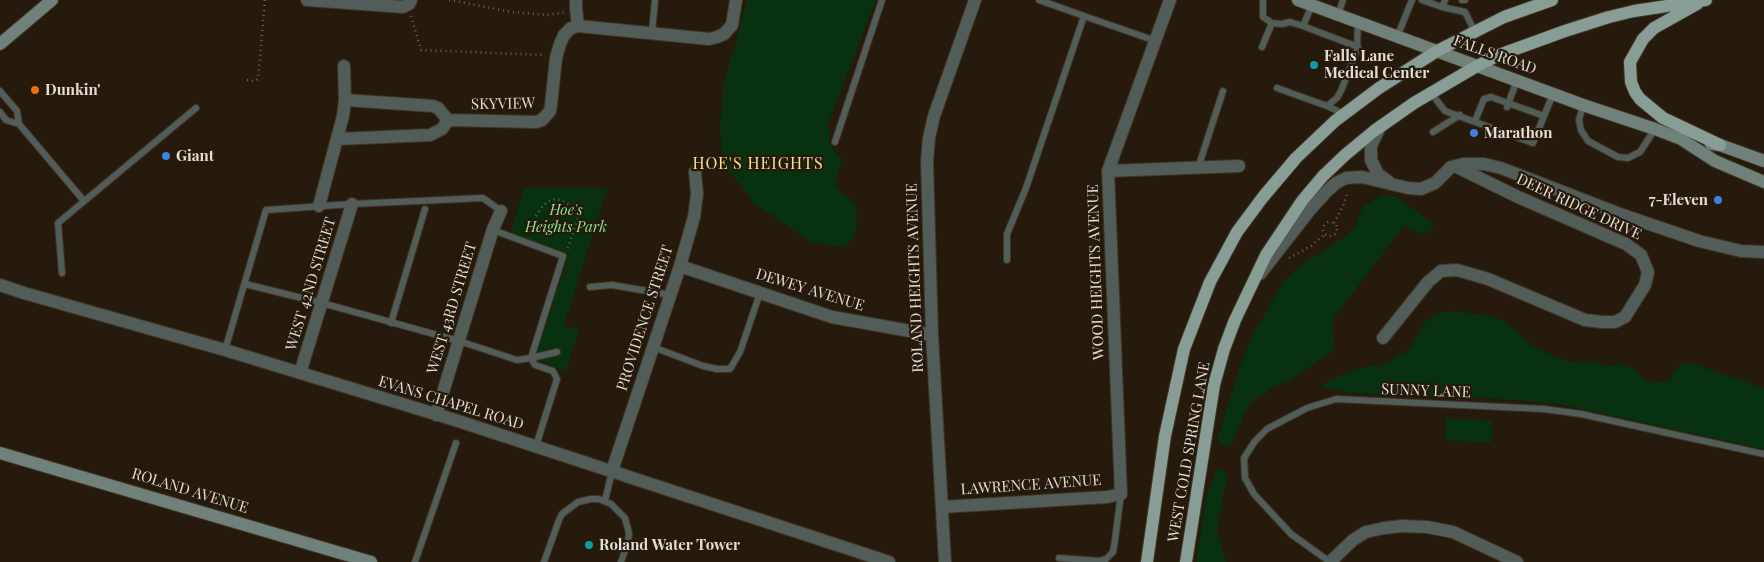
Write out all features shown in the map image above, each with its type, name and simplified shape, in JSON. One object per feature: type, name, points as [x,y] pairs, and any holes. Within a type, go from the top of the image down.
[{"type":"main road","points":[[0,44],[52,0]]},
{"type":"main road","name":"WEST COLD SPRING LANE","points":[[1147,562],[1165,436],[1178,373],[1189,333],[1206,289],[1237,232],[1296,158],[1344,114],[1379,88],[1437,51],[1526,4],[1552,0]]},
{"type":"main road","points":[[1705,0],[1660,24],[1643,38],[1630,62],[1630,74],[1635,92],[1640,99],[1663,118],[1720,145]]},
{"type":"main road","name":"WEST COLD SPRING LANE","points":[[1186,562],[1214,385],[1224,349],[1249,289],[1271,248],[1302,201],[1345,155],[1380,127],[1431,93],[1499,55],[1609,17],[1634,11],[1705,0]]},
{"type":"main road","name":"FALLS ROAD","points":[[1305,2],[1583,105],[1656,129],[1681,139],[1715,161],[1764,182]]},
{"type":"main road","name":"FALLS ROAD","points":[[1681,139],[1720,145],[1764,161]]},
{"type":"main road","name":"ROLAND AVENUE","points":[[0,453],[371,562]]},
{"type":"street","points":[[307,0],[411,7]]},
{"type":"street","points":[[576,5],[578,26],[709,39],[717,38],[724,34],[732,24],[736,0]]},
{"type":"street","name":"ROLAND HEIGHTS AVENUE","points":[[945,562],[932,335],[927,161],[929,138],[934,116],[975,0]]},
{"type":"street","name":"WOOD HEIGHTS AVENUE","points":[[1121,494],[1108,171],[1170,0]]},
{"type":"street","name":"SKYVIEW","points":[[448,120],[536,122],[542,120],[550,111],[556,58],[560,44],[564,35],[571,28],[578,26]]},
{"type":"street","points":[[318,206],[337,139],[345,100],[344,66]]},
{"type":"street","points":[[337,139],[430,135],[442,129],[448,120],[438,108],[433,106],[345,100]]},
{"type":"street","points":[[1380,127],[1372,146],[1371,160],[1378,174],[1390,184]]},
{"type":"street","name":"DEER RIDGE DRIVE","points":[[1455,166],[1484,164],[1501,168],[1679,235],[1741,251],[1764,252]]},
{"type":"street","points":[[1108,171],[1239,166]]},
{"type":"street","points":[[1249,289],[1309,211],[1336,183],[1346,178],[1356,177],[1413,189],[1426,188],[1435,183],[1447,170],[1455,166]]},
{"type":"street","name":"DEER RIDGE DRIVE","points":[[1383,338],[1428,282],[1441,271],[1457,270],[1488,279],[1585,320],[1602,322],[1615,322],[1625,317],[1645,285],[1648,272],[1642,255],[1626,244],[1518,197],[1455,166]]},
{"type":"street","name":"PROVIDENCE STREET","points":[[612,471],[671,294],[694,217],[697,194],[695,172]]},
{"type":"street","name":"WEST 42ND STREET","points":[[300,373],[352,204]]},
{"type":"street","name":"WEST 43RD STREET","points":[[436,415],[493,230],[501,211]]},
{"type":"street","name":"DEWEY AVENUE","points":[[680,266],[832,317],[932,335]]},
{"type":"street","name":"EVANS CHAPEL ROAD","points":[[0,285],[225,350],[536,446],[889,562]]},
{"type":"street","name":"LAWRENCE AVENUE","points":[[942,507],[1107,497],[1121,494]]},
{"type":"street","points":[[1330,562],[1353,540],[1366,532],[1402,526],[1427,527],[1453,532],[1517,562]]},
{"type":"lane","points":[[652,32],[655,0]]},
{"type":"lane","points":[[835,142],[882,0]]},
{"type":"lane","points":[[1039,0],[1156,41]]},
{"type":"lane","points":[[1262,0],[1263,17],[1272,23],[1282,24],[1290,22],[1358,47]]},
{"type":"lane","points":[[1338,14],[1343,0]]},
{"type":"lane","points":[[1397,37],[1412,0]]},
{"type":"lane","points":[[1422,0],[1444,4],[1465,12],[1475,32]]},
{"type":"lane","points":[[1303,26],[1305,2]]},
{"type":"lane","points":[[1007,260],[1007,234],[1026,188],[1084,16]]},
{"type":"lane","points":[[1327,106],[1337,98],[1341,91],[1358,47],[1358,22]]},
{"type":"lane","points":[[1262,47],[1272,23]]},
{"type":"lane","points":[[1508,106],[1517,80]]},
{"type":"lane","points":[[1278,88],[1344,114]]},
{"type":"lane","points":[[0,91],[17,111],[19,124],[84,201]]},
{"type":"lane","points":[[1198,168],[1223,91]]},
{"type":"lane","points":[[1431,93],[1445,111],[1500,127],[1519,134],[1533,143],[1553,94]]},
{"type":"lane","points":[[1475,121],[1484,99],[1491,97],[1508,106],[1544,116]]},
{"type":"lane","points":[[1583,105],[1579,120],[1581,130],[1588,141],[1618,157],[1628,158],[1640,152],[1656,129]]},
{"type":"lane","points":[[62,273],[58,223],[196,108]]},
{"type":"lane","points":[[0,112],[6,120],[19,124]]},
{"type":"lane","points":[[1433,132],[1460,115]]},
{"type":"lane","points":[[225,350],[266,210],[483,198],[501,211]]},
{"type":"lane","points":[[391,323],[425,209]]},
{"type":"lane","points":[[493,230],[563,256],[531,358],[535,365],[553,371],[557,379],[536,446]]},
{"type":"lane","points":[[245,284],[459,341],[517,360],[557,352]]},
{"type":"lane","points":[[590,287],[612,285],[671,294]]},
{"type":"lane","points":[[653,347],[717,370],[730,369],[740,352],[760,293]]},
{"type":"lane","name":"SUNNY LANE","points":[[1330,562],[1291,534],[1254,494],[1245,478],[1244,458],[1255,441],[1267,428],[1285,421],[1307,408],[1336,399],[1544,409],[1581,414],[1764,454]]},
{"type":"lane","points":[[415,562],[456,443]]},
{"type":"lane","points":[[606,501],[612,471]]},
{"type":"lane","points":[[1059,558],[1099,561],[1106,559],[1113,552],[1121,494]]},
{"type":"lane","points":[[544,562],[559,520],[567,509],[578,502],[592,499],[606,501],[621,512],[628,525],[628,542],[621,562]]},
{"type":"path","points":[[246,80],[254,81],[258,79],[265,0]]},
{"type":"path","points":[[449,0],[490,9],[532,14],[560,14],[576,5]]},
{"type":"path","points":[[411,7],[421,50],[546,56]]},
{"type":"path","points":[[1334,223],[1343,206],[1350,184]]},
{"type":"path","points":[[536,216],[547,202],[555,200],[569,203],[578,213],[577,222],[563,256]]},
{"type":"path","points":[[1320,222],[1324,225]]},
{"type":"path","points":[[1324,225],[1328,222],[1334,223]]},
{"type":"path","points":[[1325,234],[1331,236],[1335,234],[1337,227],[1334,223]]},
{"type":"path","points":[[1324,225],[1323,231],[1325,234]]},
{"type":"path","points":[[1287,259],[1311,246],[1325,234]]},
{"type":"green space","points":[[748,0],[876,0],[828,124],[830,144],[842,160],[837,173],[836,186],[855,204],[857,210],[854,236],[845,246],[838,247],[810,242],[753,203],[742,186],[728,172],[722,152],[720,127],[723,88]]},
{"type":"green space","name":"Hoe's Heights Park","points":[[524,188],[607,188],[564,326],[579,329],[566,371],[535,360],[569,253],[511,233]]},
{"type":"green space","points":[[1382,195],[1396,197],[1432,223],[1433,229],[1423,233],[1413,231],[1404,226],[1334,317],[1332,326],[1334,344],[1331,352],[1290,380],[1274,387],[1251,402],[1243,415],[1240,427],[1232,443],[1227,446],[1219,442],[1219,434],[1240,366],[1252,337],[1283,281],[1306,261],[1320,254],[1354,229],[1363,207]]},
{"type":"green space","points":[[1450,311],[1489,316],[1502,320],[1527,342],[1558,358],[1577,363],[1595,362],[1606,366],[1624,364],[1636,370],[1640,376],[1650,383],[1671,380],[1673,373],[1679,366],[1688,362],[1764,388],[1764,449],[1559,404],[1468,396],[1403,397],[1345,392],[1322,386],[1353,370],[1383,364],[1409,350],[1424,323],[1436,314]]},
{"type":"green space","points":[[1446,418],[1492,421],[1491,443],[1445,440]]},
{"type":"green space","points":[[1217,469],[1222,469],[1228,476],[1217,532],[1226,562],[1196,562],[1207,495]]},
{"type":"place","name":"Falls Lane Medical Center","points":[[1314,65]]},
{"type":"place","name":"Dunkin'","points":[[35,90]]},
{"type":"place","name":"Marathon","points":[[1474,133]]},
{"type":"place","name":"Giant","points":[[166,156]]},
{"type":"place","name":"7-Eleven","points":[[1718,200]]},
{"type":"place","name":"Roland Water Tower","points":[[589,545]]},
{"type":"district","name":"HOE'S HEIGHTS","points":[[758,164]]}]
